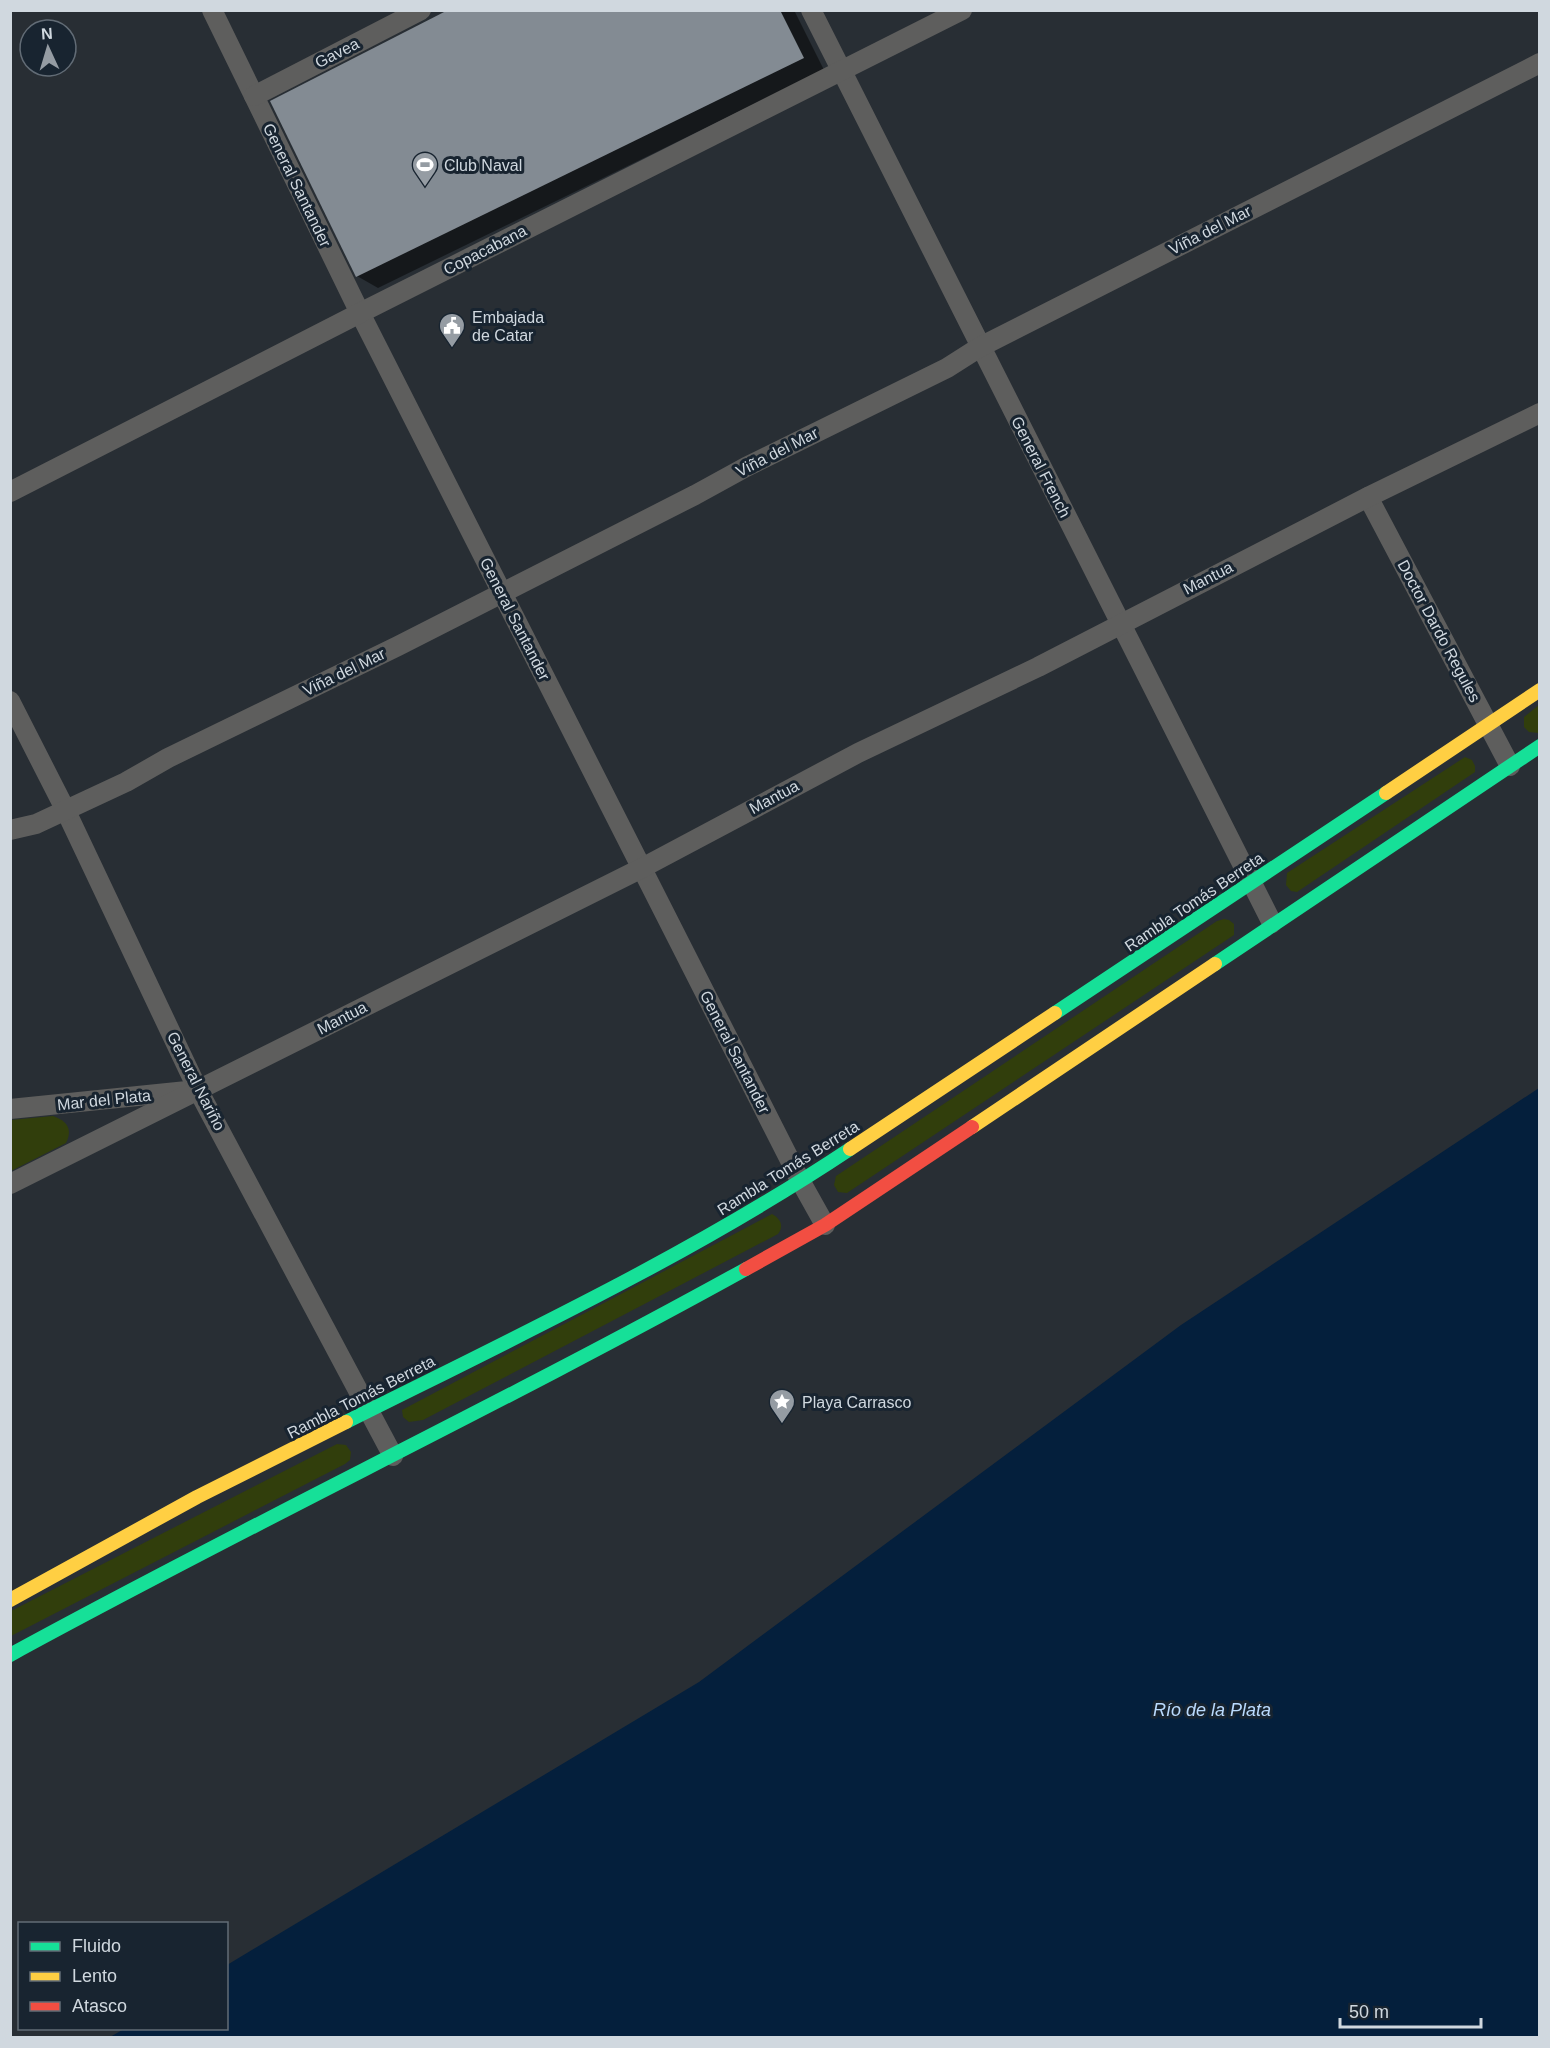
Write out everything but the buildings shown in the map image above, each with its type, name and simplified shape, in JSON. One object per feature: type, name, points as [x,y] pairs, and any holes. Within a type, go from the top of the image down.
[{"type":"main road","name":"Rambla Tomás Berreta","points":[[10,1600],[196,1498],[371,1411],[706,1238],[801,1182],[1539,690]]},
{"type":"main road","points":[[10,1655],[111,1599],[648,1323],[825,1225],[1539,746]]},
{"type":"street","name":"General Santander","points":[[212,10],[360,313],[801,1182],[825,1225]]},
{"type":"street","name":"Gavea","points":[[254,96],[421,10]]},
{"type":"street","name":"General French","points":[[811,10],[1119,624],[1272,923]]},
{"type":"street","name":"Copacabana","points":[[10,492],[962,10]]},
{"type":"street","name":"Viña del Mar","points":[[10,830],[36,824],[126,782],[168,758],[398,646],[746,467],[947,368],[980,347],[1539,63]]},
{"type":"street","name":"Mantua","points":[[10,1184],[642,867],[858,753],[1038,667],[1368,496],[1424,471],[1539,413]]},
{"type":"street","name":"Doctor Dardo Regules","points":[[1368,496],[1510,766]]},
{"type":"street","name":"General Nariño","points":[[10,701],[65,809],[198,1090],[393,1456]]},
{"type":"street","name":"Mar del Plata","points":[[10,1109],[198,1090]]},
{"type":"green space","points":[[1539,705],[1539,733],[1529,732],[1524,727],[1524,717]]},
{"type":"green space","points":[[1465,757],[1472,760],[1475,772],[1297,892],[1291,891],[1286,885],[1287,873]]},
{"type":"green space","points":[[1224,919],[1234,924],[1234,935],[847,1193],[838,1192],[834,1185],[836,1176],[1217,921]]},
{"type":"green space","points":[[53,1116],[62,1120],[69,1130],[66,1143],[11,1171],[11,1120]]},
{"type":"green space","points":[[772,1214],[781,1223],[778,1234],[423,1420],[409,1422],[403,1417],[402,1410]]},
{"type":"green space","points":[[337,1444],[346,1445],[351,1452],[350,1460],[345,1464],[11,1636],[11,1611]]},
{"type":"water","name":"Río de la Plata","points":[[1539,1088],[1539,2037],[110,2037],[122,2030],[228,2030],[228,1964],[699,1682],[1181,1325]]},
{"type":"traffic: fast","points":[[1215,964],[1540,746]]},
{"type":"traffic: fast","points":[[1055,1013],[1386,793]]},
{"type":"traffic: fast","points":[[346,1422],[665,1260],[790,1188],[850,1149]]},
{"type":"traffic: fast","points":[[10,1655],[193,1557],[655,1319],[746,1269]]},
{"type":"traffic: slow","points":[[1386,793],[1540,690]]},
{"type":"traffic: slow","points":[[972,1127],[1215,964]]},
{"type":"traffic: slow","points":[[850,1149],[1055,1013]]},
{"type":"traffic: slow","points":[[10,1600],[197,1497],[346,1422]]},
{"type":"traffic: jam","points":[[746,1269],[825,1225],[972,1127]]},
{"type":"place","name":"Club Naval","points":[[425,188]]},
{"type":"place","name":"Embajada de Catar","points":[[452,349]]},
{"type":"place","name":"Playa Carrasco","points":[[782,1425]]}]
